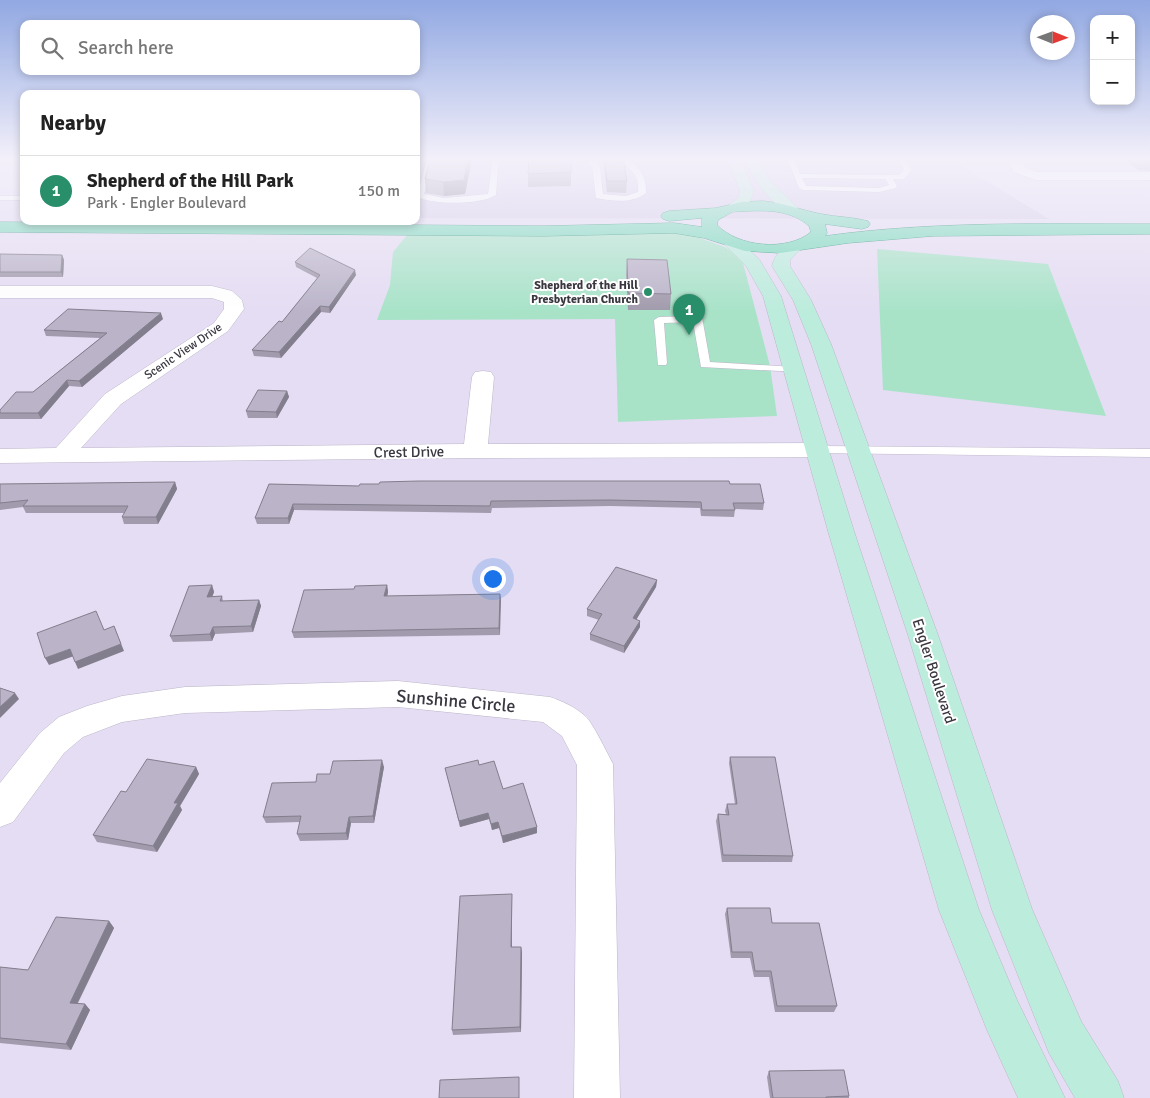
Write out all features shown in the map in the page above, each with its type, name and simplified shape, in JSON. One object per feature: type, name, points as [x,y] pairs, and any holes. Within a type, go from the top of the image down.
[{"type":"main road","points":[[420,218],[612,220],[734,209]]},
{"type":"main road","points":[[785,209],[842,224],[966,219],[1150,219]]},
{"type":"main road","points":[[727,210],[710,218],[709,226],[716,234],[754,263],[772,296],[842,531],[959,910],[1002,1015],[1042,1098]]},
{"type":"main road","points":[[800,245],[816,237],[819,233],[817,224],[807,216]]},
{"type":"main road","points":[[0,218],[20,218]]},
{"type":"main road","points":[[0,227],[543,231],[674,228],[708,233],[726,240],[763,248],[871,235],[975,230],[1150,230]]},
{"type":"main road","name":"Engler Boulevard","points":[[800,245],[782,259],[781,266],[813,323],[923,635],[1012,910],[1065,1037],[1101,1098]]},
{"type":"street","name":"Scenic View Drive","points":[[0,292],[212,292],[225,295],[233,300],[234,308],[221,327],[112,399],[62,456]]},
{"type":"street","points":[[475,451],[483,377]]},
{"type":"street","name":"Crest Drive","points":[[0,456],[475,451],[819,450]]},
{"type":"street","name":"Sunshine Circle","points":[[0,811],[52,744],[71,727],[99,715],[122,709],[185,700],[398,694],[550,710],[574,726],[595,764],[597,1098]]},
{"type":"lane","points":[[694,300],[705,365],[795,370]]},
{"type":"lane","points":[[662,363],[659,320],[696,320]]},
{"type":"lane","points":[[819,450],[1150,453]]},
{"type":"shaded area","points":[[420,209],[1033,209],[1049,219],[420,218]]},
{"type":"green space","points":[[653,231],[688,234],[725,247],[742,259],[770,366],[777,416],[618,422],[615,319],[377,320],[390,285],[393,252],[408,234]]},
{"type":"green space","points":[[877,249],[1048,264],[1106,416],[883,390]]},
{"type":"building","points":[[310,248],[355,270],[329,307],[320,306],[279,352],[252,350],[279,321],[282,322],[320,275],[295,262]]},
{"type":"building","points":[[0,254],[62,255],[61,272],[0,272]]},
{"type":"building","points":[[627,259],[667,260],[671,294],[628,293]]},
{"type":"building","points":[[68,309],[161,313],[79,381],[67,380],[38,413],[0,413],[0,410],[16,392],[33,392],[107,333],[44,330]]},
{"type":"building","points":[[258,390],[287,391],[276,412],[246,411]]},
{"type":"building","points":[[729,481],[730,484],[760,484],[764,503],[733,503],[735,510],[702,510],[701,502],[610,500],[491,501],[490,506],[293,504],[288,518],[255,518],[269,484],[359,486],[360,484],[379,484],[380,482]]},
{"type":"building","points":[[175,482],[156,517],[122,517],[128,506],[23,506],[28,500],[0,503],[0,484]]},
{"type":"building","points":[[616,567],[657,580],[633,618],[640,621],[624,646],[590,634],[602,614],[587,609]]},
{"type":"building","points":[[212,585],[207,597],[222,596],[220,601],[259,600],[251,626],[213,627],[210,634],[170,636],[189,586]]},
{"type":"building","points":[[387,585],[384,596],[500,594],[499,628],[292,632],[304,590],[354,589],[355,586]]},
{"type":"building","points":[[96,611],[104,630],[114,626],[121,644],[75,662],[70,649],[45,658],[37,633]]},
{"type":"building","points":[[0,688],[15,693],[0,707]]},
{"type":"building","points":[[730,757],[775,757],[793,856],[723,855],[718,814],[729,815],[727,804],[737,804]]},
{"type":"building","points":[[147,759],[196,767],[174,803],[178,803],[153,846],[93,835],[121,791],[126,792]]},
{"type":"building","points":[[382,760],[373,816],[349,817],[346,833],[297,834],[301,816],[263,817],[272,783],[316,782],[317,774],[330,774],[333,761]]},
{"type":"building","points":[[478,760],[479,765],[494,761],[503,789],[523,783],[537,827],[502,836],[498,822],[491,824],[488,813],[459,821],[445,768]]},
{"type":"building","points":[[512,894],[511,947],[521,947],[520,1027],[452,1030],[460,896]]},
{"type":"building","points":[[727,908],[770,908],[772,923],[819,923],[837,1006],[777,1006],[771,971],[755,971],[752,952],[732,952]]},
{"type":"building","points":[[56,917],[109,921],[70,1003],[85,1004],[66,1044],[0,1038],[0,967],[28,970]]},
{"type":"building","points":[[844,1070],[849,1096],[773,1098],[769,1071]]},
{"type":"building","points":[[519,1077],[519,1098],[439,1098],[440,1080]]},
{"type":"place","name":"Shepherd of the Hill Presbyterian Church","points":[[648,292]]},
{"type":"place","name":"Shepherd of the Hill Park","points":[[689,335]]}]
